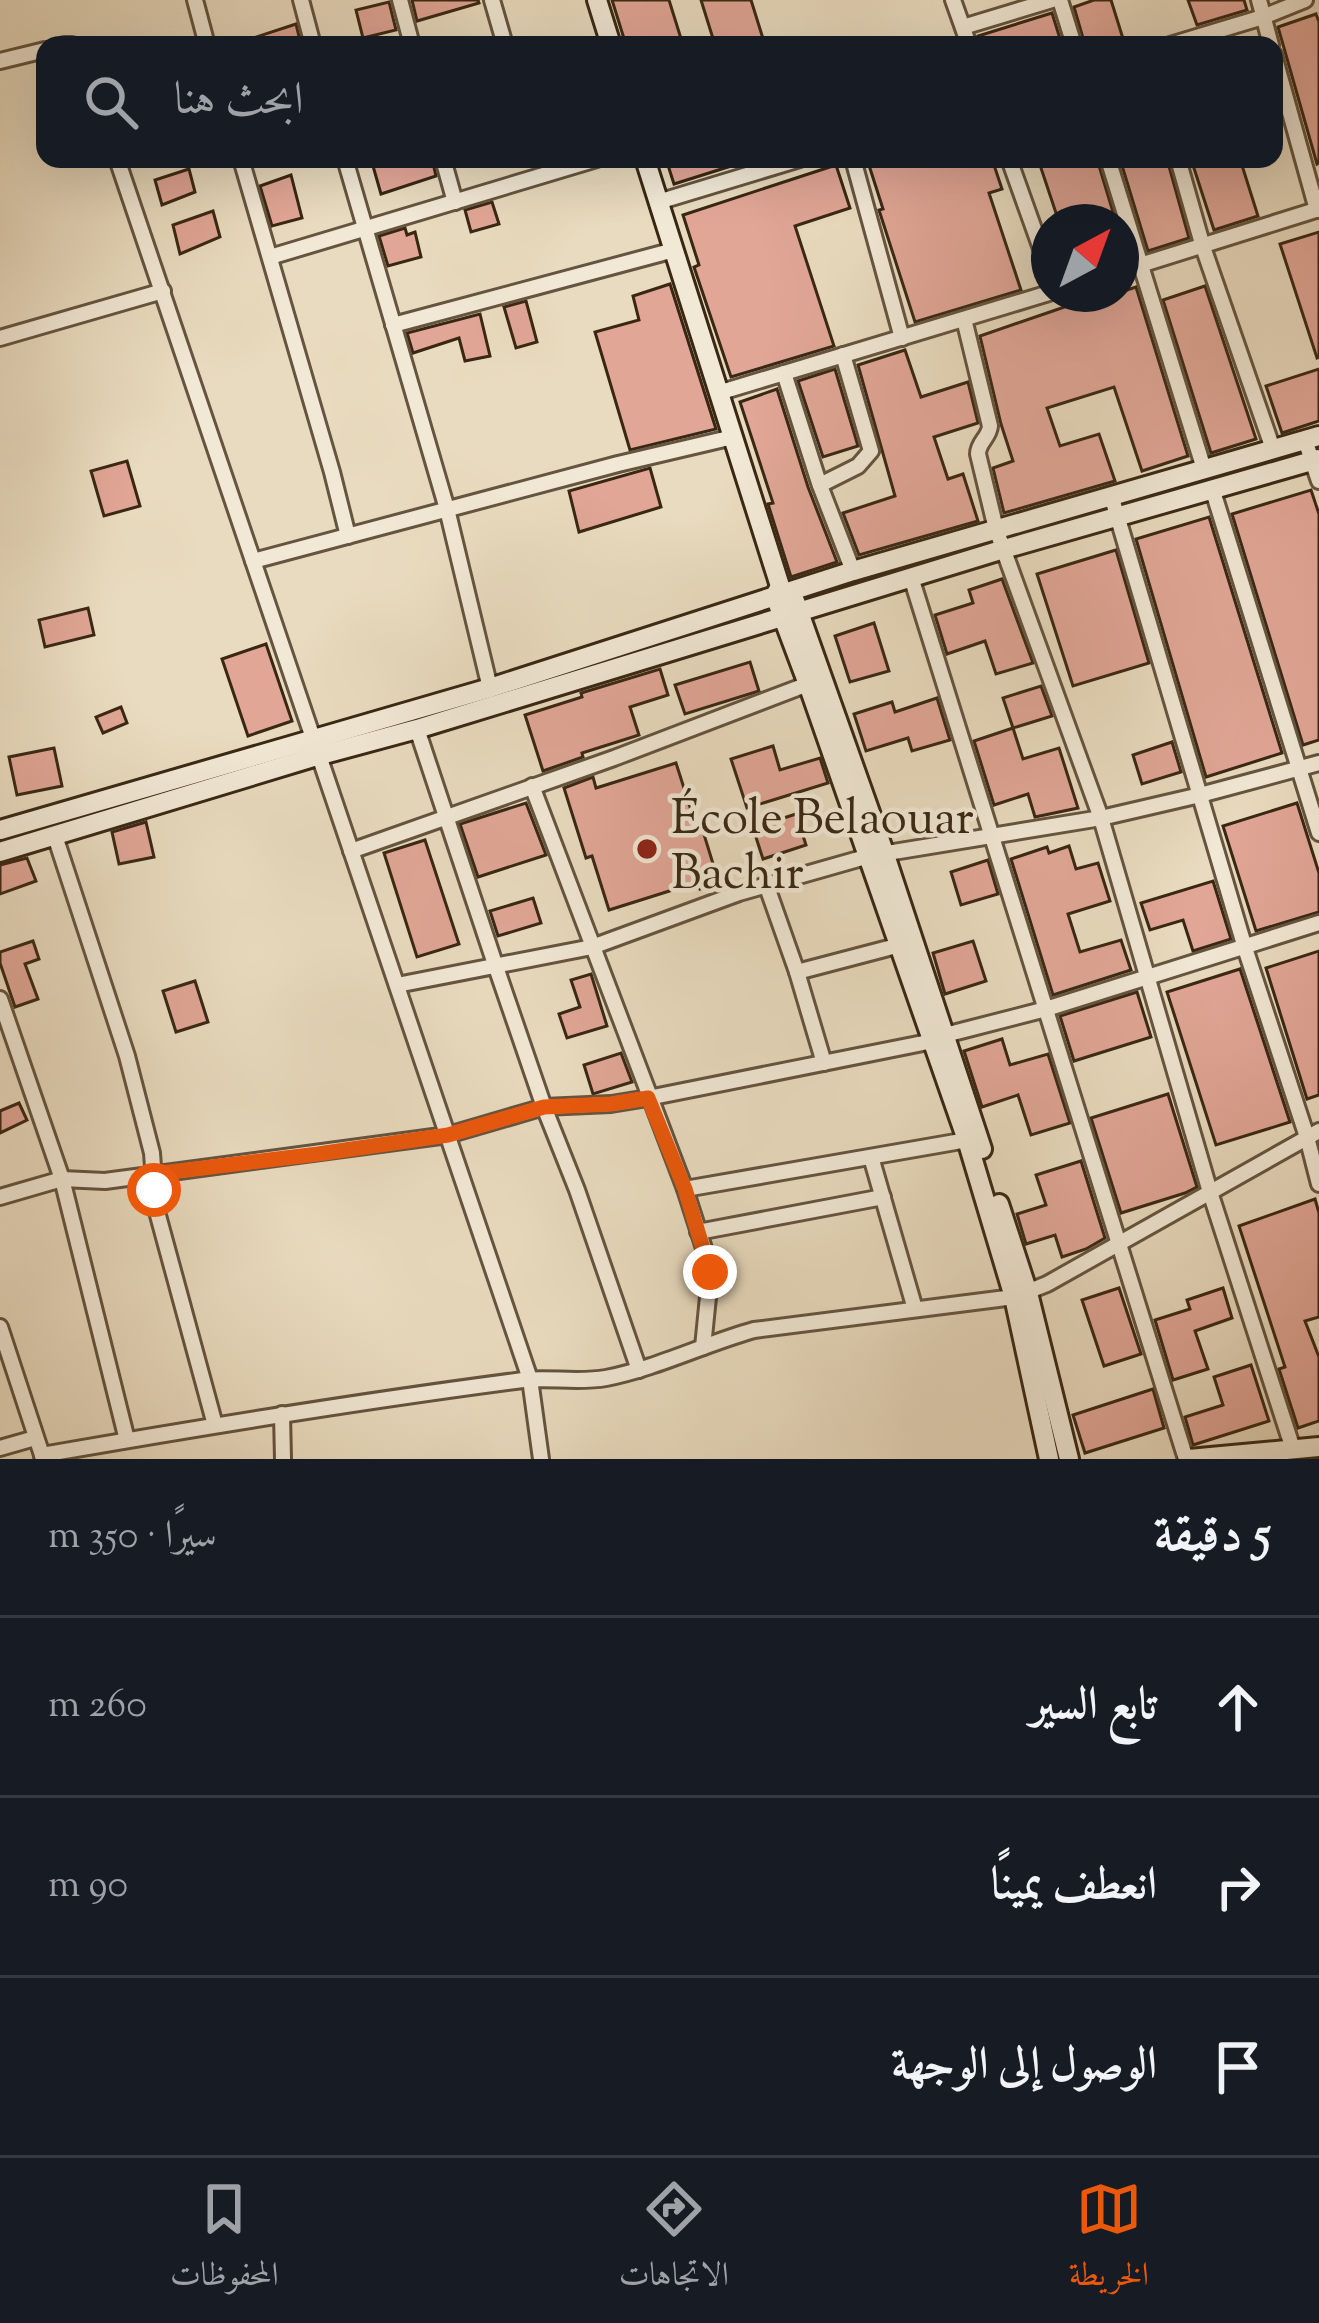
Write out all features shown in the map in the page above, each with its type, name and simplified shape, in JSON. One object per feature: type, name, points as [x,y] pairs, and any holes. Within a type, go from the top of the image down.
[{"type":"main road","points":[[597,0],[608,36]]},
{"type":"main road","points":[[648,168],[785,600],[939,1038],[1069,1459]]},
{"type":"main road","points":[[0,830],[315,747],[417,729],[785,600],[854,571],[1312,438]]},
{"type":"main road","points":[[0,852],[490,688],[785,600],[911,577],[1212,488],[1317,467]]},
{"type":"main road","points":[[785,600],[808,684],[876,854],[900,945],[939,1038],[967,1140],[1021,1295],[1048,1459]]},
{"type":"main road","points":[[1188,1459],[1319,1447]]},
{"type":"street","points":[[195,0],[205,36]]},
{"type":"street","points":[[301,0],[311,36]]},
{"type":"street","points":[[400,0],[410,36]]},
{"type":"street","points":[[492,0],[502,36]]},
{"type":"street","points":[[953,0],[966,36]]},
{"type":"street","points":[[963,27],[1056,0],[1070,36]]},
{"type":"street","points":[[1259,0],[1269,36]]},
{"type":"street","points":[[1199,36],[1305,0]]},
{"type":"street","points":[[0,62],[36,52]]},
{"type":"street","points":[[1141,266],[1318,209],[1283,86]]},
{"type":"street","points":[[120,168],[530,1379],[541,1459]]},
{"type":"street","points":[[244,168],[348,536]]},
{"type":"street","points":[[348,168],[447,509],[490,688]]},
{"type":"street","points":[[446,168],[455,202]]},
{"type":"street","points":[[541,168],[543,175]]},
{"type":"street","points":[[270,257],[567,168]]},
{"type":"street","points":[[658,202],[770,168]]},
{"type":"street","points":[[855,168],[902,338]]},
{"type":"street","points":[[1012,168],[1031,221]]},
{"type":"street","points":[[1111,168],[1204,469]]},
{"type":"street","points":[[1181,168],[1203,248],[1273,449]]},
{"type":"street","points":[[393,325],[674,250]]},
{"type":"street","points":[[0,338],[163,291]]},
{"type":"street","points":[[718,392],[1031,299]]},
{"type":"street","points":[[964,320],[990,426],[978,454],[996,529],[1101,818],[1210,1192],[1293,1449]]},
{"type":"street","points":[[820,485],[858,466],[871,451],[843,355]]},
{"type":"street","points":[[784,373],[854,571]]},
{"type":"street","points":[[253,561],[733,437]]},
{"type":"street","points":[[1312,438],[1317,467]]},
{"type":"street","points":[[1212,488],[1319,833]]},
{"type":"street","points":[[1111,495],[1245,948],[1313,1134],[1319,1184]]},
{"type":"street","points":[[911,577],[1188,1459]]},
{"type":"street","points":[[351,851],[808,684]]},
{"type":"street","points":[[417,729],[544,1107],[578,1190],[639,1370]]},
{"type":"street","points":[[398,985],[592,947],[766,884],[876,854],[1101,818],[1319,763]]},
{"type":"street","points":[[532,786],[685,1189],[710,1272],[703,1347]]},
{"type":"street","points":[[56,836],[127,1056],[152,1153],[156,1208],[215,1425]]},
{"type":"street","points":[[766,884],[824,1063]]},
{"type":"street","points":[[0,1197],[62,1179],[84,1182],[448,1135],[544,1107],[611,1104],[824,1063],[1046,1009],[1319,923]]},
{"type":"street","points":[[797,972],[900,945]]},
{"type":"street","points":[[0,999],[62,1179],[127,1440]]},
{"type":"street","points":[[0,1327],[42,1457],[282,1414],[530,1379],[602,1379],[769,1327],[1021,1295],[1313,1134]]},
{"type":"street","points":[[685,1189],[967,1140]]},
{"type":"street","points":[[871,1157],[915,1309]]},
{"type":"street","points":[[698,1232],[883,1197]]},
{"type":"street","points":[[282,1414],[283,1459]]},
{"type":"street","points":[[0,1448],[35,1438]]},
{"type":"building","points":[[412,0],[478,0],[479,3],[417,21]]},
{"type":"building","points":[[612,0],[669,0],[680,36],[623,36]]},
{"type":"building","points":[[701,0],[751,0],[762,36],[712,36]]},
{"type":"building","points":[[1111,0],[1122,36],[1082,36],[1074,7]]},
{"type":"building","points":[[1188,0],[1244,0],[1247,10],[1197,25]]},
{"type":"building","points":[[389,2],[396,30],[362,36],[356,10]]},
{"type":"building","points":[[1052,13],[1059,36],[978,36]]},
{"type":"building","points":[[1316,14],[1319,22],[1317,164],[1283,36],[1278,27]]},
{"type":"building","points":[[296,24],[299,36],[259,36]]},
{"type":"building","points":[[374,168],[434,168],[436,176],[381,194]]},
{"type":"building","points":[[669,168],[725,168],[674,184]]},
{"type":"building","points":[[837,168],[850,208],[795,226],[834,346],[731,377],[694,267],[699,265],[683,215]]},
{"type":"building","points":[[870,168],[995,168],[1002,189],[989,193],[1021,290],[915,322],[879,210],[883,209]]},
{"type":"building","points":[[1041,168],[1100,168],[1111,204],[1053,204]]},
{"type":"building","points":[[1123,168],[1170,168],[1189,238],[1148,251],[1139,204],[1134,204]]},
{"type":"building","points":[[1194,168],[1243,168],[1258,216],[1214,230]]},
{"type":"building","points":[[189,169],[195,192],[162,205],[155,180]]},
{"type":"building","points":[[291,175],[302,218],[272,226],[260,186]]},
{"type":"building","points":[[492,202],[499,224],[471,232],[465,210]]},
{"type":"building","points":[[213,211],[220,237],[180,254],[173,225]]},
{"type":"building","points":[[405,228],[407,235],[415,232],[421,257],[388,266],[379,236]]},
{"type":"building","points":[[1319,232],[1319,357],[1317,358],[1280,244]]},
{"type":"building","points":[[670,284],[716,429],[630,450],[595,332],[639,320],[633,296]]},
{"type":"building","points":[[1205,286],[1256,439],[1211,453],[1163,300]]},
{"type":"building","points":[[1139,297],[1188,456],[1142,471],[1114,387],[1047,408],[1060,446],[1099,434],[1115,481],[1004,513],[993,468],[1013,461],[980,336],[1050,312],[1139,312]]},
{"type":"building","points":[[526,301],[537,342],[516,348],[504,307]]},
{"type":"building","points":[[480,314],[490,356],[465,361],[459,338],[413,353],[407,333]]},
{"type":"building","points":[[905,350],[921,397],[968,382],[978,423],[934,437],[948,479],[963,474],[978,521],[859,555],[843,513],[895,496],[858,365]]},
{"type":"building","points":[[835,369],[858,446],[823,457],[798,381]]},
{"type":"building","points":[[1319,369],[1319,421],[1282,433],[1266,386]]},
{"type":"building","points":[[777,389],[837,562],[791,577],[740,402]]},
{"type":"building","points":[[127,461],[140,506],[104,516],[91,471]]},
{"type":"building","points":[[650,468],[661,507],[579,532],[569,491]]},
{"type":"building","points":[[1311,490],[1319,514],[1319,740],[1303,745],[1232,514]]},
{"type":"building","points":[[1209,517],[1282,753],[1206,777],[1136,539]]},
{"type":"building","points":[[1116,550],[1149,663],[1073,686],[1037,574]]},
{"type":"building","points":[[1002,579],[1033,663],[996,674],[985,641],[947,654],[935,615],[973,603],[969,590]]},
{"type":"building","points":[[88,608],[94,635],[45,647],[39,620]]},
{"type":"building","points":[[874,623],[889,671],[850,682],[835,636]]},
{"type":"building","points":[[266,644],[292,721],[248,736],[222,659]]},
{"type":"building","points":[[750,662],[759,691],[685,714],[675,685]]},
{"type":"building","points":[[660,669],[668,695],[630,707],[639,735],[543,771],[525,715]]},
{"type":"building","points":[[1041,686],[1052,716],[1013,728],[1003,698]]},
{"type":"building","points":[[937,698],[950,740],[912,751],[908,738],[866,751],[854,714],[892,702],[895,712]]},
{"type":"building","points":[[121,707],[127,723],[103,733],[96,717]]},
{"type":"building","points":[[1013,728],[1023,759],[1059,748],[1078,808],[1035,817],[1028,794],[994,805],[974,741]]},
{"type":"building","points":[[1172,742],[1181,772],[1142,784],[1133,755]]},
{"type":"building","points":[[773,746],[780,770],[820,758],[828,783],[747,808],[731,759]]},
{"type":"building","points":[[54,748],[62,786],[17,795],[9,757]]},
{"type":"building","name":"École Belaouar Bachir","points":[[676,763],[719,883],[700,889],[698,882],[609,910],[564,788],[593,777],[596,788]]},
{"type":"building","points":[[526,803],[546,855],[478,877],[460,824]]},
{"type":"building","points":[[1297,803],[1319,873],[1319,912],[1256,931],[1223,826]]},
{"type":"building","points":[[796,814],[806,845],[763,859],[753,828]]},
{"type":"building","points":[[146,822],[154,857],[119,864],[112,832]]},
{"type":"building","points":[[425,840],[459,944],[417,957],[384,853]]},
{"type":"building","points":[[1069,846],[1076,869],[1098,863],[1110,901],[1068,914],[1080,952],[1121,940],[1131,970],[1053,995],[1011,859],[1047,847],[1049,853]]},
{"type":"building","points":[[27,858],[36,881],[0,894],[0,865]]},
{"type":"building","points":[[988,860],[998,894],[961,905],[951,872]]},
{"type":"building","points":[[1213,881],[1231,939],[1193,951],[1183,920],[1150,930],[1141,903]]},
{"type":"building","points":[[533,898],[541,923],[498,936],[490,911]]},
{"type":"building","points":[[33,941],[39,959],[25,964],[38,999],[15,1007],[0,952]]},
{"type":"building","points":[[973,941],[986,981],[945,994],[933,953]]},
{"type":"building","points":[[1319,951],[1319,1095],[1307,1099],[1266,968]]},
{"type":"building","points":[[1240,969],[1290,1122],[1216,1145],[1167,992]]},
{"type":"building","points":[[591,974],[607,1026],[567,1038],[559,1014],[580,1007],[571,980]]},
{"type":"building","points":[[195,981],[208,1022],[176,1032],[163,991]]},
{"type":"building","points":[[1137,992],[1151,1037],[1074,1061],[1060,1016]]},
{"type":"building","points":[[1002,1039],[1010,1065],[1048,1054],[1070,1123],[1031,1135],[1018,1095],[982,1107],[964,1051]]},
{"type":"building","points":[[621,1053],[632,1082],[593,1094],[584,1065]]},
{"type":"building","points":[[1168,1094],[1197,1187],[1121,1213],[1091,1118]]},
{"type":"building","points":[[19,1103],[27,1120],[0,1133],[0,1111]]},
{"type":"building","points":[[1081,1161],[1105,1238],[1062,1257],[1055,1235],[1026,1244],[1017,1214],[1046,1205],[1036,1175]]},
{"type":"building","points":[[1315,1199],[1319,1317],[1305,1321],[1319,1357],[1319,1421],[1298,1428],[1279,1369],[1285,1367],[1239,1226]]},
{"type":"building","points":[[1119,1288],[1141,1354],[1104,1366],[1082,1300]]},
{"type":"building","points":[[1223,1288],[1232,1318],[1195,1331],[1208,1369],[1173,1380],[1155,1320],[1190,1309],[1187,1300]]},
{"type":"building","points":[[1251,1365],[1269,1421],[1193,1445],[1185,1417],[1223,1405],[1214,1377]]},
{"type":"building","points":[[1153,1389],[1164,1428],[1085,1453],[1073,1415]]},
{"type":"place","name":"École Belaouar Bachir","points":[[647,849]]},
{"type":"route","points":[[154,1190],[154,1174],[448,1135],[544,1107],[648,1098],[685,1189],[710,1272]]}]
